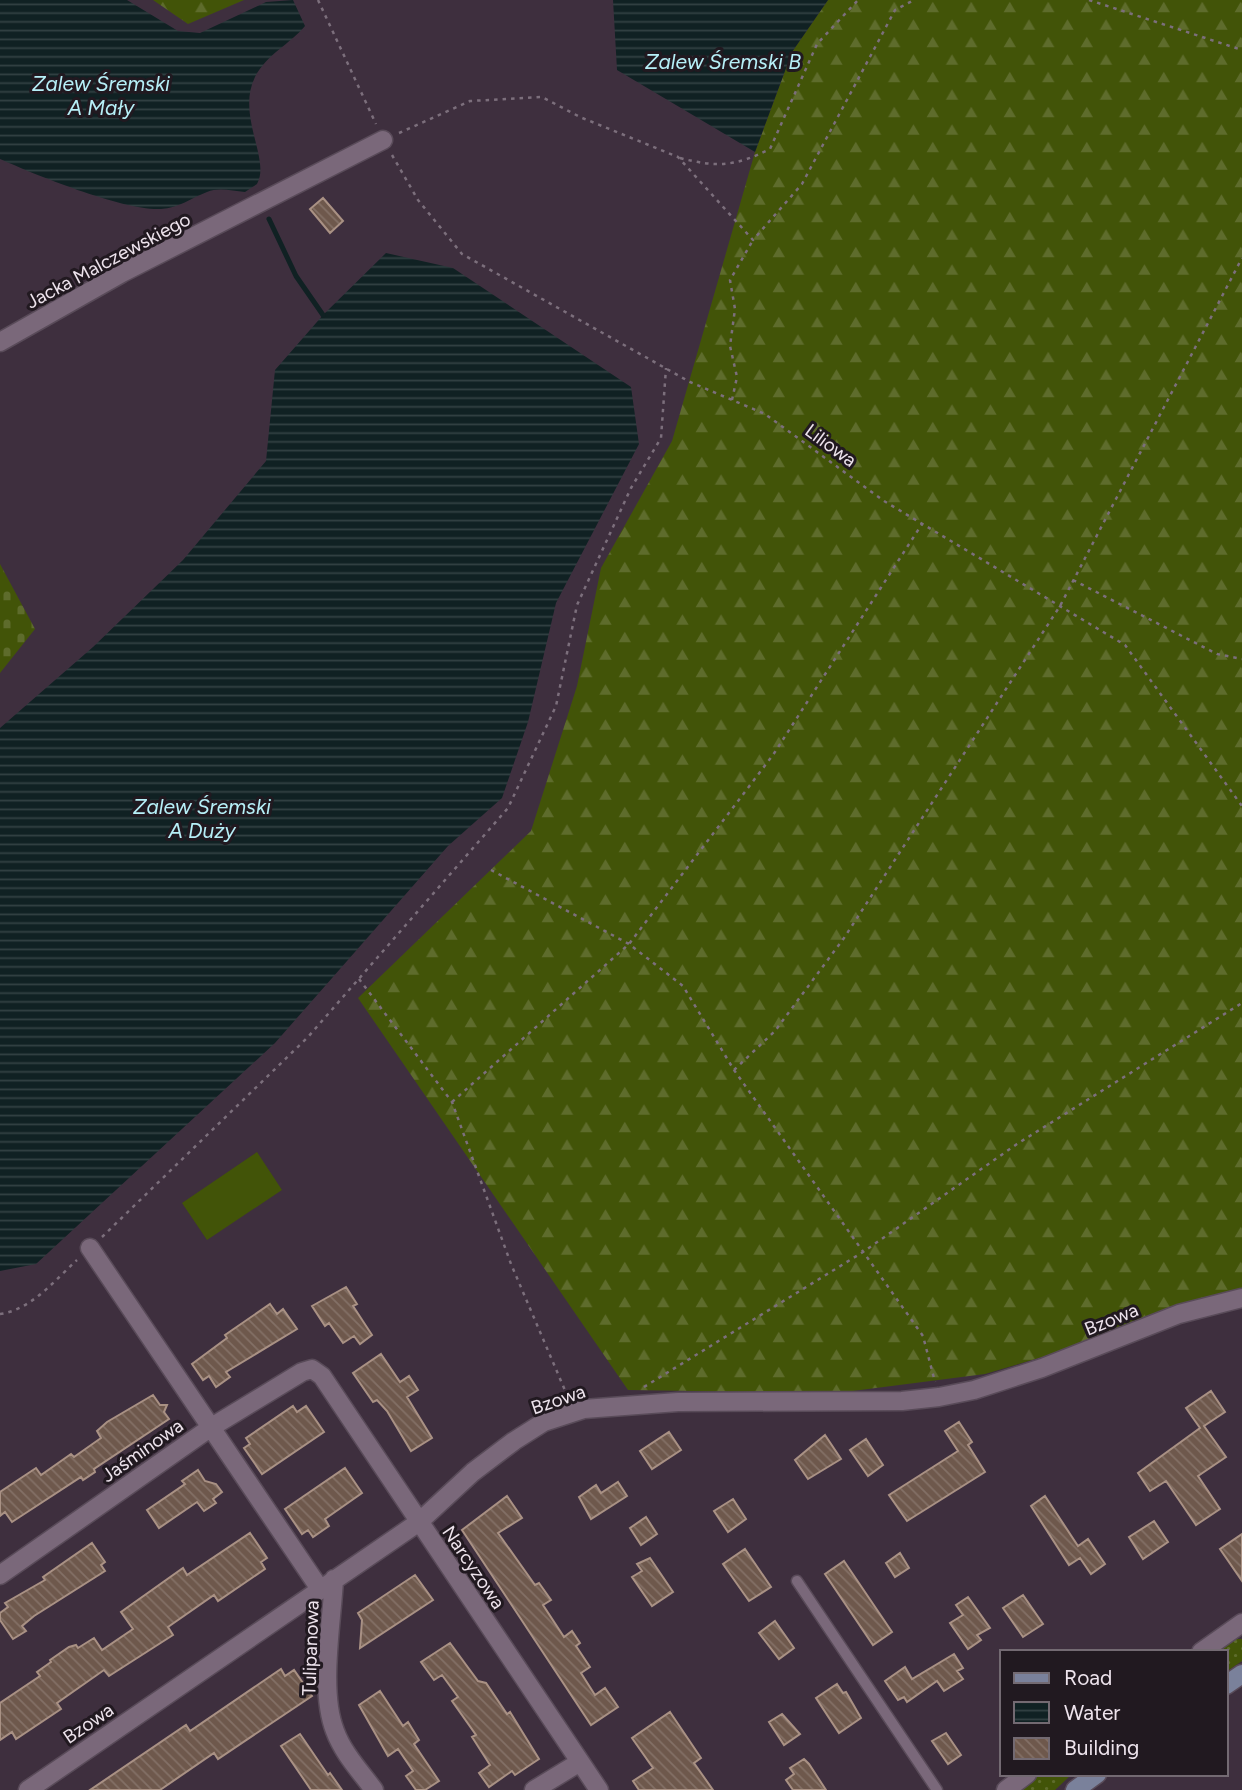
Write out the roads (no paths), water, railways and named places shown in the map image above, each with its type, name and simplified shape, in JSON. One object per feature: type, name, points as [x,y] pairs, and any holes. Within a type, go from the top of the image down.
[{"type":"street","name":"Jacka Malczewskiego","points":[[0,342],[122,273],[383,140]]},
{"type":"street","points":[[90,1248],[210,1428],[327,1584]]},
{"type":"street","name":"Bzowa","points":[[28,1790],[419,1522],[473,1472],[544,1422],[575,1412],[614,1406],[678,1402],[902,1401],[939,1397],[974,1390],[1019,1375],[1115,1341],[1179,1314],[1242,1298]]},
{"type":"street","name":"Jaśminowa","points":[[0,1575],[210,1428],[302,1371],[313,1370]]},
{"type":"street","name":"Narcyzowa","points":[[313,1370],[322,1376],[599,1790]]},
{"type":"street","name":"Tulipanowa","points":[[327,1584],[329,1703],[334,1730],[345,1752],[373,1790]]},
{"type":"street","points":[[1204,1650],[1242,1624]]},
{"type":"street","points":[[534,1790],[580,1762]]},
{"type":"street","points":[[1006,1790],[1024,1776]]},
{"type":"lane","points":[[797,1581],[937,1790]]},
{"type":"water","name":"Zalew Śremski A Mały","points":[[0,0],[127,0],[178,31],[200,33],[266,2],[293,0],[305,26],[260,69],[250,92],[251,121],[260,162],[257,184],[245,192],[216,190],[174,207],[145,208],[80,191],[0,159]]},
{"type":"water","name":"Zalew Śremski B","points":[[613,0],[828,0],[792,52],[755,152],[617,70]]},
{"type":"water","name":"Zalew Śremski A Duży","points":[[386,253],[453,268],[631,387],[639,444],[556,603],[528,722],[502,798],[448,846],[275,1043],[36,1264],[0,1271],[0,728],[93,647],[183,560],[266,461],[275,370],[323,315]]},
{"type":"waterway","points":[[269,219],[296,276],[323,315]]}]
